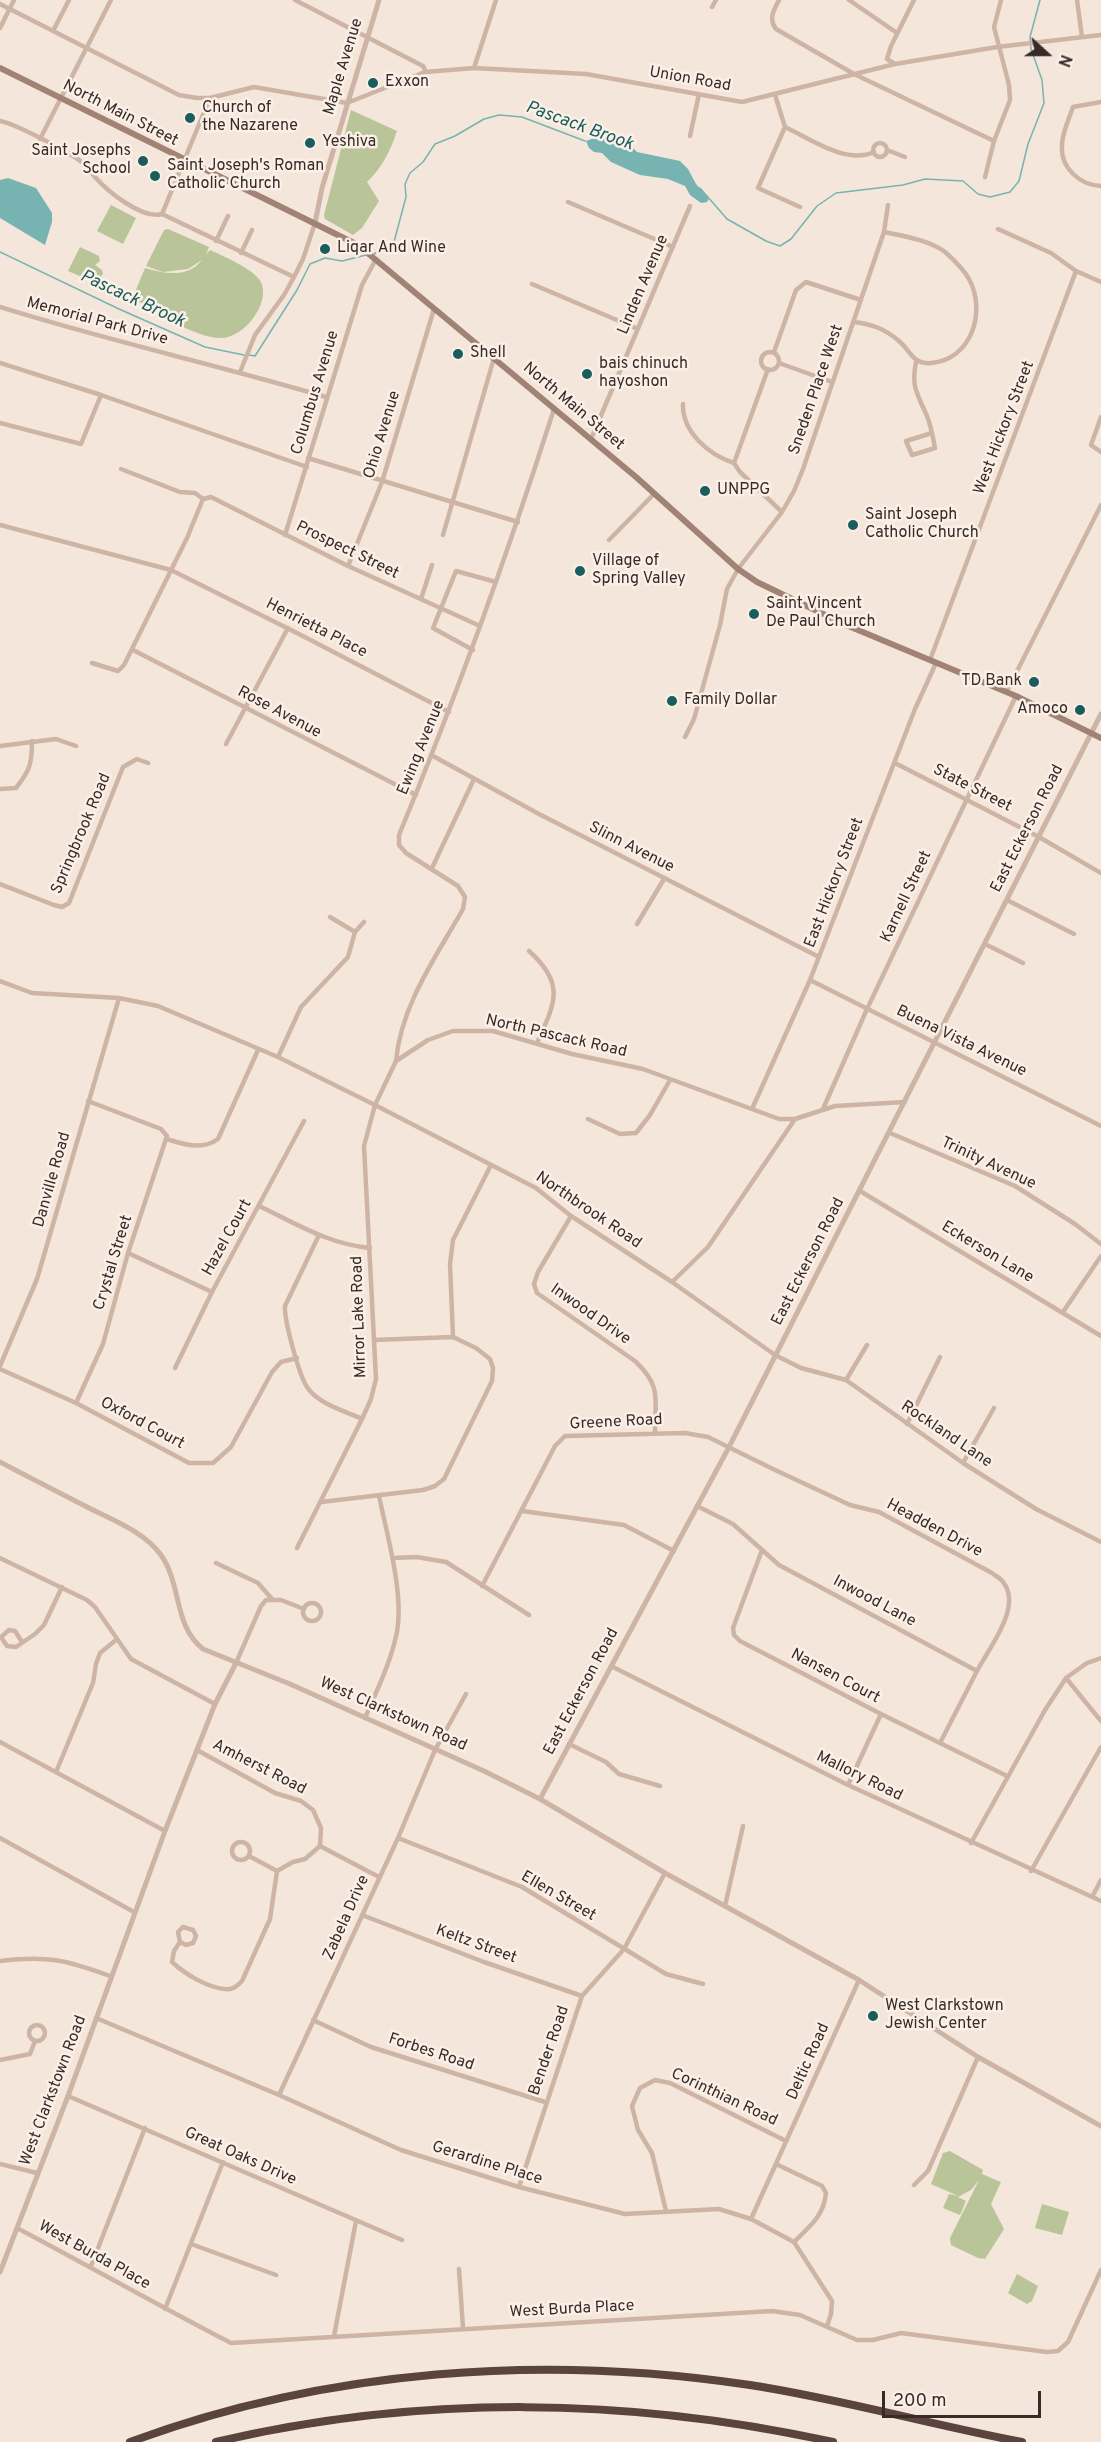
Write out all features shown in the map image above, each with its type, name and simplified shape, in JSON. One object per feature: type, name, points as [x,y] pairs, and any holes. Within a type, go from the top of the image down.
[{"type":"highway","points":[[130,2442],[213,2415],[318,2391],[423,2376],[539,2369],[636,2372],[752,2386],[1022,2442]]},
{"type":"highway","points":[[216,2442],[295,2426],[361,2416],[447,2408],[515,2406],[582,2407],[678,2415],[754,2426],[833,2442]]},
{"type":"main road","name":"North Main Street","points":[[0,68],[185,161],[346,238],[555,409],[738,569],[778,594],[933,662],[1006,691],[1101,738]]},
{"type":"street","points":[[0,28],[14,0]]},
{"type":"street","points":[[53,32],[69,0]]},
{"type":"street","points":[[40,139],[111,0]]},
{"type":"street","points":[[295,0],[423,66],[426,72]]},
{"type":"street","name":"Maple Avenue","points":[[240,372],[255,334],[284,295],[303,259],[379,0]]},
{"type":"street","points":[[474,68],[496,0]]},
{"type":"street","points":[[712,7],[716,0]]},
{"type":"street","points":[[779,0],[771,18],[776,28],[854,74],[994,141]]},
{"type":"street","points":[[849,0],[897,33]]},
{"type":"street","points":[[895,64],[887,59],[897,33],[915,0]]},
{"type":"street","points":[[985,177],[994,141],[1010,100],[994,27],[1001,0]]},
{"type":"street","points":[[1077,0],[1082,37]]},
{"type":"street","points":[[0,4],[173,93],[210,98],[254,87],[347,103]]},
{"type":"street","name":"Union Road","points":[[347,103],[426,72],[474,68],[586,74],[742,102],[895,64],[997,47],[1101,35]]},
{"type":"street","points":[[690,136],[699,94]]},
{"type":"street","points":[[775,94],[785,127],[758,188],[800,207]]},
{"type":"street","points":[[162,214],[210,98]]},
{"type":"street","points":[[1101,102],[1073,107],[1062,144],[1063,159],[1072,172],[1088,185],[1101,186]]},
{"type":"street","points":[[0,121],[86,164],[96,178],[140,211],[155,216],[162,214],[294,277]]},
{"type":"street","points":[[785,127],[834,150],[856,155],[874,152],[882,156],[887,150]]},
{"type":"street","points":[[874,152],[874,147],[879,143],[884,144],[887,150],[905,157]]},
{"type":"street","points":[[568,202],[673,247]]},
{"type":"street","name":"Sneden Place West","points":[[685,737],[694,719],[720,626],[727,589],[738,569],[782,512],[794,491],[884,232],[888,205]]},
{"type":"street","name":"Linden Avenue","points":[[591,440],[690,206]]},
{"type":"street","points":[[216,241],[228,216]]},
{"type":"street","points":[[998,229],[1051,253],[1076,271],[1101,282]]},
{"type":"street","points":[[241,253],[252,230]]},
{"type":"street","points":[[854,322],[874,324],[900,342],[916,362],[921,364],[944,362],[964,347],[976,327],[975,294],[969,279],[944,251],[884,232]]},
{"type":"street","name":"Columbus Avenue","points":[[285,535],[326,397],[362,285],[373,259]]},
{"type":"street","name":"West Hickory Street","points":[[933,662],[1076,271]]},
{"type":"street","points":[[774,352],[796,290],[806,282],[861,300]]},
{"type":"street","points":[[532,284],[638,329]]},
{"type":"street","name":"Memorial Park Drive","points":[[0,307],[62,327],[240,372],[326,397]]},
{"type":"street","name":"Ohio Avenue","points":[[348,566],[382,482],[434,309]]},
{"type":"street","points":[[774,352],[779,363],[776,368],[768,369],[762,365],[761,360],[766,353],[774,352]]},
{"type":"street","points":[[443,535],[494,358]]},
{"type":"street","points":[[916,362],[913,379],[917,397],[927,416],[932,433],[935,448],[912,455],[906,441],[932,433]]},
{"type":"street","points":[[0,363],[101,395],[307,467]]},
{"type":"street","points":[[779,363],[832,382]]},
{"type":"street","points":[[734,463],[768,369]]},
{"type":"street","points":[[0,423],[81,444],[101,395]]},
{"type":"street","points":[[682,404],[682,416],[691,433],[720,459],[734,463],[740,472],[782,512]]},
{"type":"street","name":"Ewing Avenue","points":[[396,1061],[398,1038],[411,1002],[463,909],[465,897],[458,886],[406,853],[399,845],[399,835],[433,756],[472,650],[518,522],[555,409]]},
{"type":"street","points":[[1101,417],[1090,445],[1101,452]]},
{"type":"street","points":[[308,458],[518,522]]},
{"type":"street","name":"Prospect Street","points":[[121,469],[180,492],[195,493],[203,499],[211,497],[348,566],[480,626]]},
{"type":"street","points":[[609,540],[654,494]]},
{"type":"street","points":[[92,663],[118,671],[124,665],[203,499]]},
{"type":"street","points":[[1006,691],[1101,505]]},
{"type":"street","name":"Henrietta Place","points":[[0,525],[171,570],[449,712]]},
{"type":"street","points":[[421,599],[432,565]]},
{"type":"street","points":[[472,650],[433,628],[456,571],[496,582]]},
{"type":"street","points":[[226,744],[288,628]]},
{"type":"street","name":"Rose Avenue","points":[[133,650],[416,795]]},
{"type":"street","name":"East Hickory Street","points":[[752,1109],[810,980],[933,662]]},
{"type":"street","name":"Karnell Street","points":[[822,1109],[1016,696]]},
{"type":"street","name":"East Eckerson Road","points":[[540,1799],[729,1447],[1101,714]]},
{"type":"street","points":[[0,746],[56,739],[76,746]]},
{"type":"street","points":[[0,789],[16,788],[27,774],[32,761],[32,741]]},
{"type":"street","name":"Slinn Avenue","points":[[433,756],[664,879],[819,957]]},
{"type":"street","name":"Springbrook Road","points":[[0,884],[54,906],[62,907],[69,903],[123,767],[137,759],[148,764]]},
{"type":"street","name":"State Street","points":[[895,763],[1039,837],[1101,873]]},
{"type":"street","points":[[432,868],[474,779]]},
{"type":"street","points":[[637,924],[664,879]]},
{"type":"street","points":[[1007,900],[1074,934]]},
{"type":"street","points":[[330,917],[355,932]]},
{"type":"street","points":[[278,1057],[301,1007],[348,957],[355,932],[364,922]]},
{"type":"street","points":[[985,944],[1023,963]]},
{"type":"street","points":[[529,951],[549,971],[553,985],[552,1007],[537,1043]]},
{"type":"street","name":"Buena Vista Avenue","points":[[810,980],[1101,1126]]},
{"type":"street","points":[[0,981],[32,993],[119,998],[158,1006],[278,1057],[375,1105],[396,1061]]},
{"type":"street","name":"Danville Road","points":[[0,1368],[37,1279],[119,998]]},
{"type":"street","name":"North Pascack Road","points":[[396,1061],[428,1040],[453,1031],[493,1031],[582,1056],[640,1068],[779,1119],[795,1119],[822,1109],[852,1104],[904,1102]]},
{"type":"street","points":[[88,1101],[162,1129],[167,1136],[166,1139],[196,1147],[209,1146],[218,1139],[258,1050]]},
{"type":"street","points":[[588,1119],[620,1134],[636,1133],[650,1115],[670,1080]]},
{"type":"street","name":"Northbrook Road","points":[[375,1105],[536,1188],[571,1216],[672,1281],[775,1356]]},
{"type":"street","name":"Mirror Lake Road","points":[[297,1548],[362,1419],[371,1399],[376,1379],[364,1146],[375,1105]]},
{"type":"street","points":[[672,1281],[708,1246],[795,1119]]},
{"type":"street","name":"Hazel Court","points":[[175,1368],[212,1292],[304,1121]]},
{"type":"street","name":"Trinity Avenue","points":[[890,1133],[1015,1186],[1075,1224],[1101,1244]]},
{"type":"street","name":"Crystal Street","points":[[76,1403],[103,1344],[128,1253],[166,1139]]},
{"type":"street","points":[[453,1337],[450,1264],[453,1240],[491,1165]]},
{"type":"street","name":"Eckerson Lane","points":[[860,1191],[1101,1336]]},
{"type":"street","points":[[259,1206],[346,1246],[370,1248]]},
{"type":"street","name":"Inwood Drive","points":[[571,1216],[538,1272],[534,1284],[537,1293],[649,1374],[655,1388],[655,1433]]},
{"type":"street","points":[[319,1235],[285,1306],[284,1318],[307,1387],[323,1401],[362,1419]]},
{"type":"street","points":[[128,1253],[212,1292]]},
{"type":"street","points":[[1063,1312],[1101,1256]]},
{"type":"street","points":[[321,1502],[423,1490],[435,1486],[444,1479],[492,1381],[493,1368],[490,1359],[476,1348],[453,1337],[374,1340]]},
{"type":"street","points":[[846,1380],[867,1345]]},
{"type":"street","name":"Rockland Lane","points":[[775,1356],[801,1368],[846,1380],[963,1463],[1036,1509],[1101,1542]]},
{"type":"street","name":"Oxford Court","points":[[0,1368],[76,1403],[189,1463],[213,1462],[231,1447],[272,1372],[281,1362],[297,1358]]},
{"type":"street","points":[[907,1424],[940,1358]]},
{"type":"street","points":[[963,1463],[994,1407]]},
{"type":"street","name":"Greene Road","points":[[482,1586],[555,1446],[565,1436],[699,1434],[729,1447]]},
{"type":"street","name":"Headden Drive","points":[[729,1447],[850,1504],[879,1512],[992,1573],[1003,1582],[1009,1595],[1010,1608],[976,1671]]},
{"type":"street","points":[[0,1462],[143,1537],[153,1546],[168,1569],[182,1619],[194,1641],[203,1649],[236,1663],[261,1606],[266,1600],[281,1600],[303,1609]]},
{"type":"street","points":[[365,1718],[388,1664],[397,1630],[397,1602],[392,1558],[379,1496]]},
{"type":"street","name":"Inwood Lane","points":[[697,1506],[734,1524],[779,1565],[976,1671]]},
{"type":"street","points":[[522,1511],[624,1525],[674,1551]]},
{"type":"street","name":"Nansen Court","points":[[762,1550],[733,1628],[734,1635],[740,1641],[880,1714],[1007,1776]]},
{"type":"street","points":[[392,1558],[417,1557],[446,1562],[529,1615]]},
{"type":"street","points":[[0,1558],[87,1600],[95,1607],[131,1659],[215,1704]]},
{"type":"street","points":[[216,1563],[258,1582],[272,1599]]},
{"type":"street","points":[[22,1642],[15,1630],[9,1630],[1,1637],[2,1642],[12,1647],[22,1642],[35,1634],[44,1625],[62,1587]]},
{"type":"street","points":[[56,1772],[93,1683],[100,1653],[116,1640]]},
{"type":"street","points":[[971,1843],[1045,1710],[1066,1678],[1101,1658]]},
{"type":"street","name":"West Clarkstown Road","points":[[0,2272],[68,2096],[110,1976],[165,1831],[215,1704],[236,1663],[290,1684],[540,1799],[665,1873],[860,1980],[978,2057],[1101,2126]]},
{"type":"street","name":"Mallory Road","points":[[611,1666],[848,1785],[1101,1901]]},
{"type":"street","points":[[940,1743],[976,1671]]},
{"type":"street","points":[[1066,1678],[1101,1721]]},
{"type":"street","name":"Zabela Drive","points":[[279,2095],[398,1838],[435,1750],[466,1694]]},
{"type":"street","points":[[848,1785],[880,1714]]},
{"type":"street","points":[[0,1742],[165,1831]]},
{"type":"street","points":[[569,1744],[606,1762],[619,1774],[660,1786]]},
{"type":"street","points":[[1031,1870],[1101,1747]]},
{"type":"street","name":"Amherst Road","points":[[197,1750],[275,1793],[301,1801],[313,1810],[321,1828],[320,1846]]},
{"type":"street","points":[[725,1906],[743,1826]]},
{"type":"street","points":[[0,1838],[134,1912]]},
{"type":"street","name":"Ellen Street","points":[[398,1838],[522,1887],[666,1974],[703,1984]]},
{"type":"street","points":[[239,1842],[247,1843],[251,1850],[249,1856],[245,1859],[237,1859],[232,1853],[233,1847],[239,1842]]},
{"type":"street","points":[[277,1870],[305,1859],[320,1846],[379,1877]]},
{"type":"street","points":[[249,1856],[277,1870]]},
{"type":"street","points":[[180,1942],[174,1951],[172,1962],[181,1971],[212,1986],[225,1989],[234,1988],[242,1981],[270,1919],[277,1870]]},
{"type":"street","name":"Bender Road","points":[[519,2187],[545,2102],[582,1996],[624,1949],[665,1873]]},
{"type":"street","points":[[1092,1897],[1101,1880]]},
{"type":"street","name":"Keltz Street","points":[[362,1916],[582,1996]]},
{"type":"street","points":[[187,1927],[194,1930],[196,1936],[193,1943],[186,1945],[180,1942],[177,1936],[180,1929],[187,1927]]},
{"type":"street","points":[[0,1961],[36,1957],[56,1959],[72,1962],[110,1976]]},
{"type":"street","name":"Deltic Road","points":[[751,2219],[860,1980]]},
{"type":"street","name":"Gerardine Place","points":[[96,2018],[279,2095],[401,2150],[519,2187],[625,2214],[719,2209],[751,2219],[794,2242],[832,2301],[827,2326]]},
{"type":"street","name":"Forbes Road","points":[[313,2020],[371,2047],[545,2102]]},
{"type":"street","points":[[0,2060],[30,2054],[35,2041]]},
{"type":"street","points":[[914,2186],[928,2171],[978,2057]]},
{"type":"street","name":"Corinthian Road","points":[[666,2211],[652,2153],[638,2130],[632,2106],[640,2088],[656,2080],[670,2083],[786,2141]]},
{"type":"street","name":"Great Oaks Drive","points":[[68,2096],[402,2240]]},
{"type":"street","points":[[91,2266],[145,2128]]},
{"type":"street","points":[[165,2310],[223,2162]]},
{"type":"street","points":[[0,2163],[37,2173]]},
{"type":"street","points":[[776,2164],[822,2186],[826,2193],[822,2212],[817,2220],[794,2242]]},
{"type":"street","points":[[334,2336],[356,2221]]},
{"type":"street","name":"West Burda Place","points":[[17,2228],[91,2266],[165,2310],[231,2343],[772,2311],[800,2315],[856,2340],[873,2340],[901,2333],[1047,2352],[1058,2351],[1068,2342],[1101,2270]]},
{"type":"street","points":[[191,2244],[276,2275]]},
{"type":"street","points":[[459,2269],[463,2328]]},
{"type":"street","points":[[1094,2287],[1101,2291]]},
{"type":"green space","points":[[351,110],[397,131],[385,159],[367,182],[379,201],[362,228],[353,235],[325,219],[324,215]]},
{"type":"green space","points":[[111,205],[136,218],[123,244],[97,231]]},
{"type":"green space","points":[[168,229],[209,247],[206,255],[210,250],[238,263],[252,272],[261,282],[263,291],[258,310],[253,319],[238,333],[220,338],[199,334],[163,316],[133,297],[145,268],[160,272],[176,273],[190,270],[202,260],[188,269],[163,272],[146,266],[164,230]]},
{"type":"green space","points":[[80,247],[99,256],[100,261],[95,265],[102,270],[103,274],[97,282],[92,281],[87,274],[82,277],[68,271]]},
{"type":"green space","points":[[950,2151],[983,2170],[982,2174],[1001,2182],[991,2204],[1004,2229],[985,2259],[951,2245],[950,2238],[979,2180],[971,2190],[958,2197],[966,2201],[960,2215],[943,2208],[949,2194],[958,2196],[931,2184],[943,2153]]},
{"type":"green space","points":[[1042,2204],[1069,2212],[1062,2235],[1035,2228]]},
{"type":"green space","points":[[1017,2274],[1038,2286],[1032,2301],[1027,2304],[1008,2293]]},
{"type":"water","points":[[600,136],[625,140],[637,152],[680,161],[709,198],[707,202],[701,203],[690,195],[685,186],[668,179],[640,175],[611,162],[602,153],[594,152],[586,141]]},
{"type":"water","points":[[8,178],[36,188],[52,213],[52,222],[45,245],[0,218],[0,180]]},
{"type":"waterway","name":"Pascack Brook","points":[[700,188],[727,219],[766,241],[780,246],[791,239],[817,206],[836,193],[903,185],[925,179],[963,181],[978,194],[990,197],[1010,192],[1019,181],[1028,144],[1044,103],[1042,80],[1031,49],[1030,37],[1040,0]]},
{"type":"waterway","name":"Pascack Brook","points":[[374,254],[394,242],[406,197],[405,184],[410,173],[423,162],[435,144],[455,136],[484,119],[499,115],[522,117],[585,141]]},
{"type":"waterway","name":"Pascack Brook","points":[[0,252],[205,347],[244,355]]},
{"type":"waterway","name":"Pascack Brook","points":[[249,355],[255,356],[297,290],[310,264],[325,258],[342,261],[366,255]]},
{"type":"place","name":"Exxon","points":[[373,83]]},
{"type":"place","name":"Church of the Nazarene","points":[[190,118]]},
{"type":"place","name":"Yeshiva","points":[[310,143]]},
{"type":"place","name":"Saint Josephs School","points":[[143,161]]},
{"type":"place","name":"Saint Joseph's Roman Catholic Church","points":[[155,176]]},
{"type":"place","name":"Liqar And Wine","points":[[325,249]]},
{"type":"place","name":"Shell","points":[[458,354]]},
{"type":"place","name":"bais chinuch hayoshon","points":[[587,374]]},
{"type":"place","name":"UNPPG","points":[[705,491]]},
{"type":"place","name":"Saint Joseph Catholic Church","points":[[853,525]]},
{"type":"place","name":"Village of Spring Valley","points":[[580,571]]},
{"type":"place","name":"Saint Vincent De Paul Church","points":[[754,614]]},
{"type":"place","name":"TD Bank","points":[[1034,682]]},
{"type":"place","name":"Family Dollar","points":[[672,701]]},
{"type":"place","name":"Amoco","points":[[1080,710]]},
{"type":"place","name":"West Clarkstown Jewish Center","points":[[873,2016]]}]
